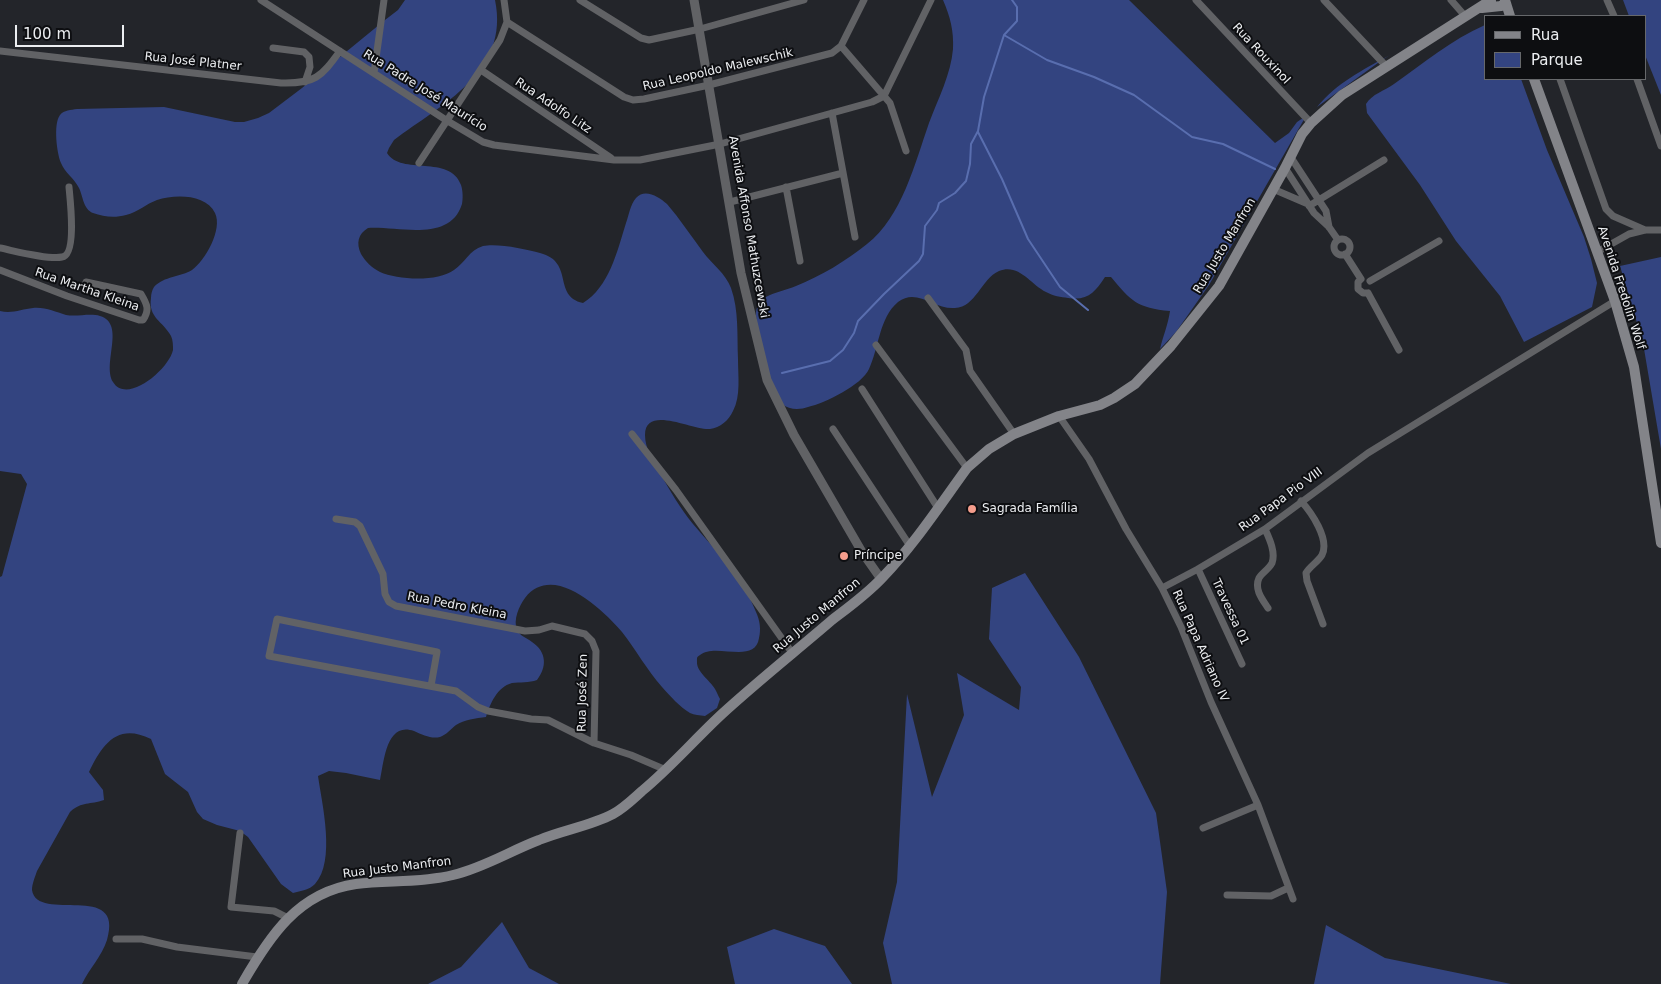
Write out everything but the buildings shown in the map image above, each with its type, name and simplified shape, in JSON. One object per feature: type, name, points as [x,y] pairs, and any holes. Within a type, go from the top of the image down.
[{"type":"main road","name":"Rua Justo Manfron","points":[[242,984],[257,957],[288,918],[309,901],[338,887],[454,875],[479,867],[519,847],[613,814],[626,805],[666,770],[722,714],[881,579],[910,546],[967,468],[988,449],[1014,434],[1059,416],[1100,405],[1135,384],[1165,352],[1219,286],[1274,189],[1302,134],[1310,123],[1342,95],[1464,16],[1499,3]]},
{"type":"main road","points":[[1499,3],[1505,15]]},
{"type":"main road","points":[[1499,3],[1509,15]]},
{"type":"main road","name":"Avenida Fredolin Wolf","points":[[1534,80],[1615,301],[1634,367],[1661,543]]},
{"type":"street","name":"Rua Padre José Maurício","points":[[261,0],[446,120],[483,142],[494,145],[614,160],[640,160],[720,144],[872,102],[884,96]]},
{"type":"street","points":[[374,73],[384,0]]},
{"type":"street","points":[[419,163],[500,40],[507,22],[504,0]]},
{"type":"street","points":[[580,0],[641,38],[649,40],[700,29],[804,0]]},
{"type":"street","name":"Avenida Affonso Mathuzcewski","points":[[694,0],[742,274],[767,380],[794,435],[862,552],[881,579]]},
{"type":"street","points":[[864,0],[841,46],[892,108],[906,152]]},
{"type":"street","points":[[884,96],[931,0]]},
{"type":"street","name":"Rua Rouxinol","points":[[1196,0],[1310,123]]},
{"type":"street","points":[[1324,0],[1386,66]]},
{"type":"street","points":[[1451,0],[1464,16]]},
{"type":"street","points":[[1608,0],[1614,15]]},
{"type":"street","name":"Rua Leopoldo Malewschik","points":[[507,22],[633,100],[644,100],[710,85],[832,53],[841,46]]},
{"type":"street","points":[[273,48],[304,52],[309,57],[310,67],[305,82]]},
{"type":"street","name":"Rua José Platner","points":[[0,51],[281,83],[305,82],[319,76],[340,51]]},
{"type":"street","name":"Rua Adolfo Litz","points":[[481,70],[614,160]]},
{"type":"street","points":[[1560,80],[1606,208],[1613,216],[1645,230]]},
{"type":"street","points":[[1637,80],[1661,146]]},
{"type":"street","points":[[832,113],[855,237]]},
{"type":"street","points":[[1290,156],[1320,199],[1328,216],[1329,227]]},
{"type":"street","points":[[1309,205],[1384,160]]},
{"type":"street","points":[[1285,168],[1319,220],[1329,227],[1338,240]]},
{"type":"street","points":[[730,202],[843,174]]},
{"type":"street","points":[[0,248],[50,257],[63,258],[68,254],[72,229],[69,187]]},
{"type":"street","points":[[786,187],[800,261]]},
{"type":"street","points":[[1274,189],[1309,205]]},
{"type":"street","points":[[1597,252],[1629,234],[1645,230],[1661,230]]},
{"type":"street","points":[[1338,240],[1345,240],[1349,243],[1349,250],[1345,254],[1338,254],[1334,251],[1334,246],[1338,240]]},
{"type":"street","points":[[1370,281],[1439,241]]},
{"type":"street","points":[[1345,254],[1361,279]]},
{"type":"street","name":"Rua Martha Kleina","points":[[0,270],[67,296],[139,320],[144,320],[148,314],[147,304],[141,294],[86,282]]},
{"type":"street","points":[[1361,279],[1366,278],[1370,281],[1372,287],[1368,293]]},
{"type":"street","points":[[1361,279],[1358,289],[1363,293],[1368,293]]},
{"type":"street","points":[[1368,293],[1400,350]]},
{"type":"street","points":[[928,298],[966,350],[970,371],[1014,434]]},
{"type":"street","name":"Rua Papa Pio VIII","points":[[1162,588],[1198,569],[1264,529],[1368,452],[1615,301]]},
{"type":"street","points":[[876,345],[967,468]]},
{"type":"street","points":[[862,389],[938,508]]},
{"type":"street","name":"Rua Papa Adriano IV","points":[[1059,416],[1089,459],[1126,529],[1162,588],[1181,627],[1211,702],[1258,805],[1293,899]]},
{"type":"street","points":[[833,429],[910,546]]},
{"type":"street","points":[[632,434],[676,490],[793,654]]},
{"type":"street","points":[[1301,501],[1317,521],[1324,548],[1322,555],[1306,573],[1307,581],[1323,624]]},
{"type":"street","name":"Rua Pedro Kleina","points":[[336,519],[354,522],[360,526],[382,574],[385,594],[389,602],[396,606],[525,631],[539,630]]},
{"type":"street","points":[[1264,529],[1272,550],[1272,562],[1259,578],[1258,586],[1259,594],[1268,608]]},
{"type":"street","name":"Travessa 01","points":[[1198,569],[1242,664]]},
{"type":"street","points":[[431,686],[437,652],[277,619],[269,656],[456,691],[478,707],[488,711],[531,719],[542,719],[594,743],[631,755],[666,770]]},
{"type":"street","name":"Rua José Zen","points":[[539,630],[552,626],[585,634],[592,641],[596,651],[594,743]]},
{"type":"street","points":[[1202,828],[1258,805]]},
{"type":"street","points":[[240,832],[231,907],[274,911],[288,918]]},
{"type":"street","points":[[1227,895],[1272,896],[1288,888]]},
{"type":"street","points":[[116,939],[142,939],[177,947],[257,957]]},
{"type":"green space","points":[[405,0],[495,0],[497,25],[492,47],[482,66],[468,84],[451,99],[394,140],[387,153],[394,160],[414,165],[436,167],[447,170],[455,176],[461,185],[463,195],[462,204],[456,216],[446,224],[422,230],[368,228],[359,239],[361,254],[374,268],[388,275],[407,278],[428,278],[447,274],[454,270],[474,250],[483,246],[503,246],[527,250],[551,257],[561,271],[568,294],[583,303],[592,296],[606,278],[615,257],[631,207],[636,198],[640,195],[648,194],[656,196],[667,204],[703,252],[726,278],[731,288],[734,296],[737,323],[738,392],[736,405],[731,414],[724,423],[717,427],[703,429],[672,421],[653,421],[647,426],[645,440],[652,460],[679,506],[728,565],[751,600],[760,625],[760,635],[756,646],[743,652],[715,651],[707,652],[698,657],[697,665],[699,669],[716,690],[720,699],[717,708],[705,716],[693,714],[683,708],[668,694],[651,674],[622,632],[590,602],[563,587],[549,585],[536,588],[523,601],[517,613],[516,626],[518,632],[537,646],[543,655],[543,670],[537,680],[507,685],[498,692],[486,717],[470,719],[459,723],[440,737],[430,737],[405,729],[397,732],[388,745],[380,780],[329,771],[318,776],[326,832],[325,861],[321,874],[313,886],[293,893],[281,884],[248,837],[240,831],[203,819],[197,812],[188,792],[165,774],[151,739],[139,734],[129,733],[120,735],[105,745],[89,772],[103,790],[104,800],[82,805],[70,812],[37,871],[32,888],[37,899],[48,904],[92,907],[104,912],[109,922],[105,946],[82,984],[0,984],[0,577],[2,576],[27,484],[21,474],[0,471],[0,311],[13,312],[38,308],[66,315],[100,316],[108,320],[113,335],[110,374],[113,382],[119,388],[137,387],[156,375],[170,358],[173,350],[171,336],[152,310],[151,297],[153,288],[158,283],[188,272],[197,266],[207,252],[217,227],[215,213],[211,207],[205,202],[189,197],[164,198],[130,214],[114,217],[93,213],[87,209],[77,184],[61,163],[56,139],[58,119],[60,115],[68,110],[164,107],[235,122],[244,122],[258,118],[269,113],[302,88],[398,10]]},
{"type":"green space","points":[[943,0],[1129,0],[1275,143],[1289,133],[1297,122],[1306,116],[1209,285],[1176,332],[1160,349],[1170,311],[1150,308],[1136,302],[1111,277],[1105,277],[1098,287],[1086,297],[1075,299],[1049,293],[1018,272],[1006,269],[999,271],[987,280],[973,298],[962,306],[948,308],[912,297],[898,302],[887,316],[869,369],[859,381],[833,397],[815,405],[802,409],[788,407],[782,404],[778,398],[769,374],[756,320],[757,307],[766,297],[805,282],[842,262],[867,244],[879,233],[889,219],[906,188],[950,68],[953,36],[950,18]]},
{"type":"green space","points":[[1623,0],[1661,0],[1661,95],[1646,58],[1646,15],[1629,15]]},
{"type":"green space","points":[[1484,26],[1484,80],[1521,80],[1547,150],[1584,237],[1597,283],[1592,307],[1524,342],[1500,296],[1456,241],[1420,185],[1367,113],[1366,104],[1375,95]]},
{"type":"green space","points":[[1390,55],[1382,60],[1317,107],[1342,84]]},
{"type":"green space","points":[[1661,257],[1661,449],[1643,343],[1620,266]]},
{"type":"green space","points":[[1025,573],[1079,657],[1156,813],[1167,892],[1160,984],[892,984],[883,943],[897,882],[907,694],[932,797],[964,715],[957,673],[1019,710],[1021,687],[989,639],[992,588]]},
{"type":"green space","points":[[502,922],[529,968],[559,984],[428,984],[461,967]]},
{"type":"green space","points":[[1326,925],[1385,958],[1511,984],[1314,984]]},
{"type":"green space","points":[[774,929],[825,946],[852,984],[735,984],[727,947]]},
{"type":"waterway","points":[[782,373],[830,361],[843,350],[854,333],[858,321],[919,261],[923,254],[925,226],[937,210],[939,203],[955,193],[966,181],[970,164],[971,144],[978,131],[984,97],[1004,35],[1017,21],[1017,7],[1012,0]]},
{"type":"waterway","points":[[1004,35],[1047,60],[1094,77],[1134,95],[1192,137],[1223,144],[1275,169]]},
{"type":"waterway","points":[[978,132],[1002,179],[1028,239],[1060,287],[1088,310]]},
{"type":"place","name":"Sagrada Família","points":[[972,509]]},
{"type":"place","name":"Príncipe","points":[[844,556]]}]
